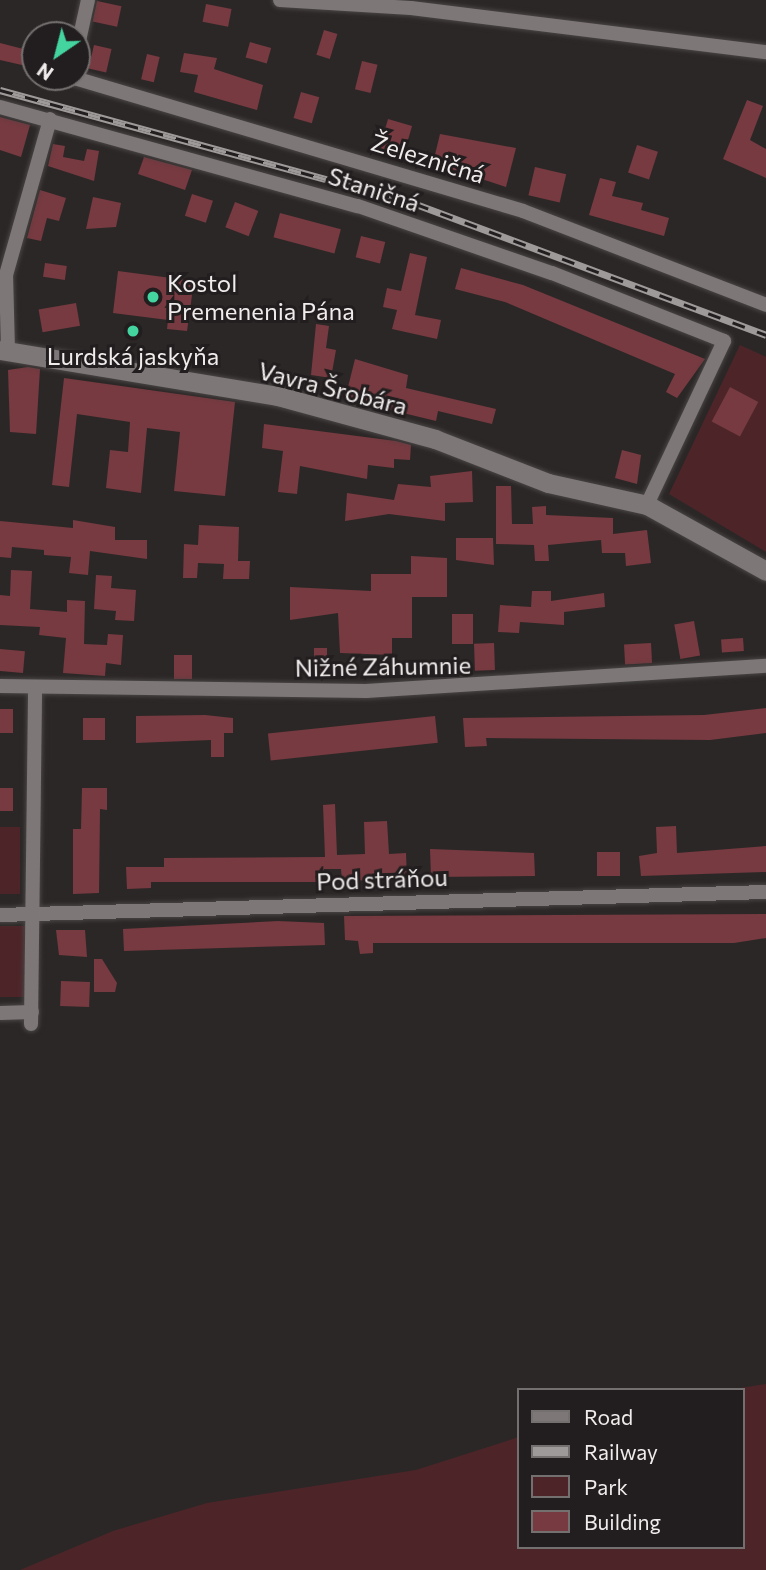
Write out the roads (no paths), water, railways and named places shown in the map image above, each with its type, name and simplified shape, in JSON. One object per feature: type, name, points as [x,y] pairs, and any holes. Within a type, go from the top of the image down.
[{"type":"street","points":[[83,21],[88,0]]},
{"type":"street","points":[[280,0],[411,8],[766,52]]},
{"type":"street","name":"Železničná","points":[[91,83],[523,211],[766,305]]},
{"type":"street","name":"Staničná","points":[[0,107],[358,206],[724,341],[647,505]]},
{"type":"street","points":[[4,350],[6,275],[50,119]]},
{"type":"street","name":"Vavra Šrobára","points":[[4,350],[278,396],[435,439],[548,483],[647,505],[766,571]]},
{"type":"street","name":"Nižné Záhumnie","points":[[0,686],[366,691],[766,666]]},
{"type":"street","points":[[0,1013],[32,1018],[35,687]]},
{"type":"street","name":"Pod stráňou","points":[[0,915],[766,892]]},
{"type":"railway","points":[[0,90],[416,204],[766,335]]},
{"type":"place","name":"Kostol Premenenia Pána","points":[[153,297]]},
{"type":"place","name":"Lurdská jaskyňa","points":[[133,331]]}]
